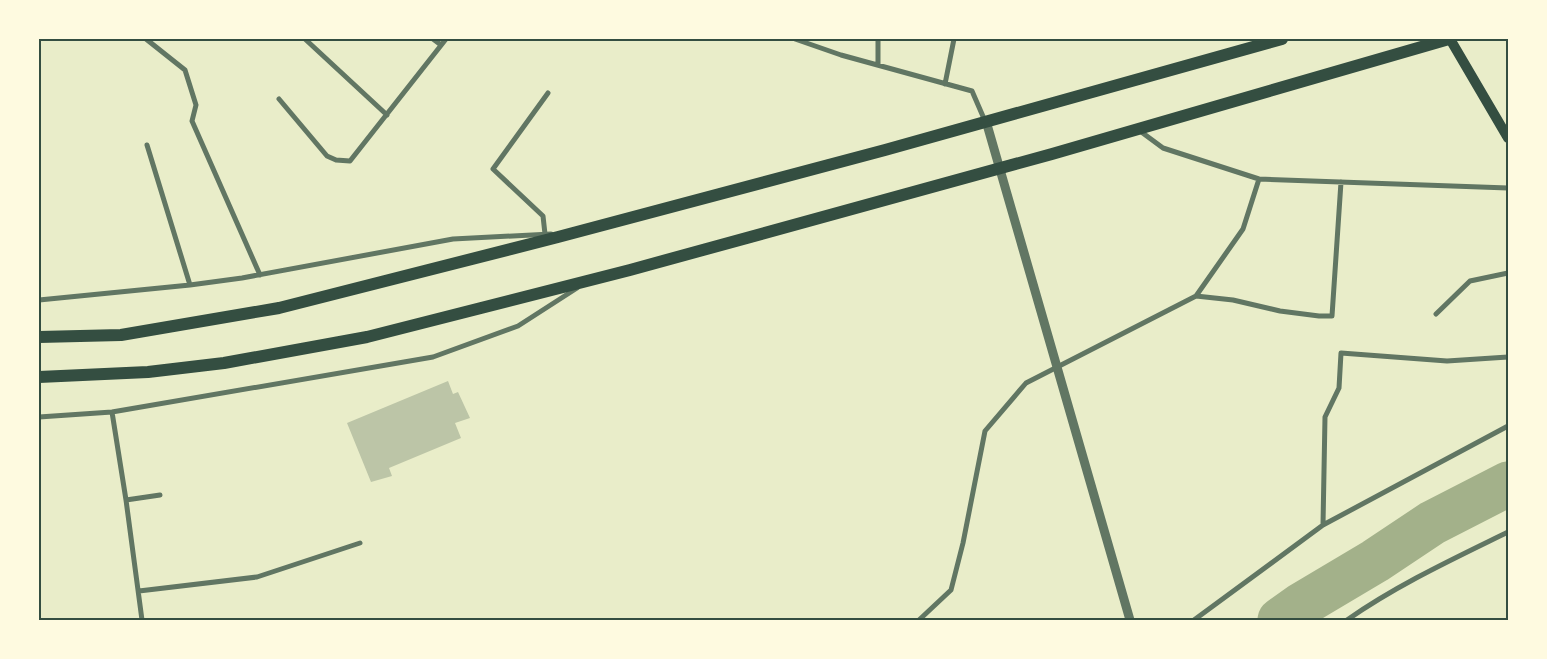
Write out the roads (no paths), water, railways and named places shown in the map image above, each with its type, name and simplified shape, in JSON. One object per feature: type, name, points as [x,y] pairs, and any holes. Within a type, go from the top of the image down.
[{"type":"main road","points":[[39,337],[121,334],[279,308],[575,232],[1282,39]]},
{"type":"main road","points":[[39,377],[148,372],[224,363],[367,337],[590,280],[999,168],[1450,39],[1508,138]]},
{"type":"street","points":[[146,39],[185,70],[196,105],[192,121],[260,275]]},
{"type":"street","points":[[305,39],[387,115]]},
{"type":"street","points":[[433,39],[441,45]]},
{"type":"street","points":[[279,99],[326,156],[336,160],[350,161],[446,39]]},
{"type":"street","points":[[795,39],[878,65],[972,91],[986,121],[1130,620]]},
{"type":"street","points":[[878,39],[878,65]]},
{"type":"street","points":[[946,84],[954,39]]},
{"type":"street","points":[[545,234],[543,216],[493,169],[548,93]]},
{"type":"street","points":[[1138,129],[1164,148],[1259,179],[1508,188]]},
{"type":"street","points":[[147,145],[190,285]]},
{"type":"street","points":[[920,620],[951,590],[963,543],[985,431],[1026,383],[1196,296],[1244,229],[1259,179]]},
{"type":"street","points":[[1196,296],[1233,300],[1280,311],[1332,316],[1341,182]]},
{"type":"street","points":[[39,300],[190,285],[260,275],[453,239],[575,232]]},
{"type":"street","points":[[1436,314],[1470,281],[1508,273]]},
{"type":"street","points":[[39,417],[112,412],[433,357],[518,326],[590,280]]},
{"type":"street","points":[[1323,525],[1325,417],[1339,388],[1341,353],[1447,361],[1508,357]]},
{"type":"street","points":[[112,412],[142,620]]},
{"type":"street","points":[[1194,620],[1323,525],[1508,426]]},
{"type":"street","points":[[126,500],[160,495]]},
{"type":"street","points":[[1347,620],[1371,603],[1420,576],[1508,532]]},
{"type":"street","points":[[139,591],[256,577],[360,543]]},
{"type":"waterway","points":[[1280,620],[1432,523],[1508,484]]}]
